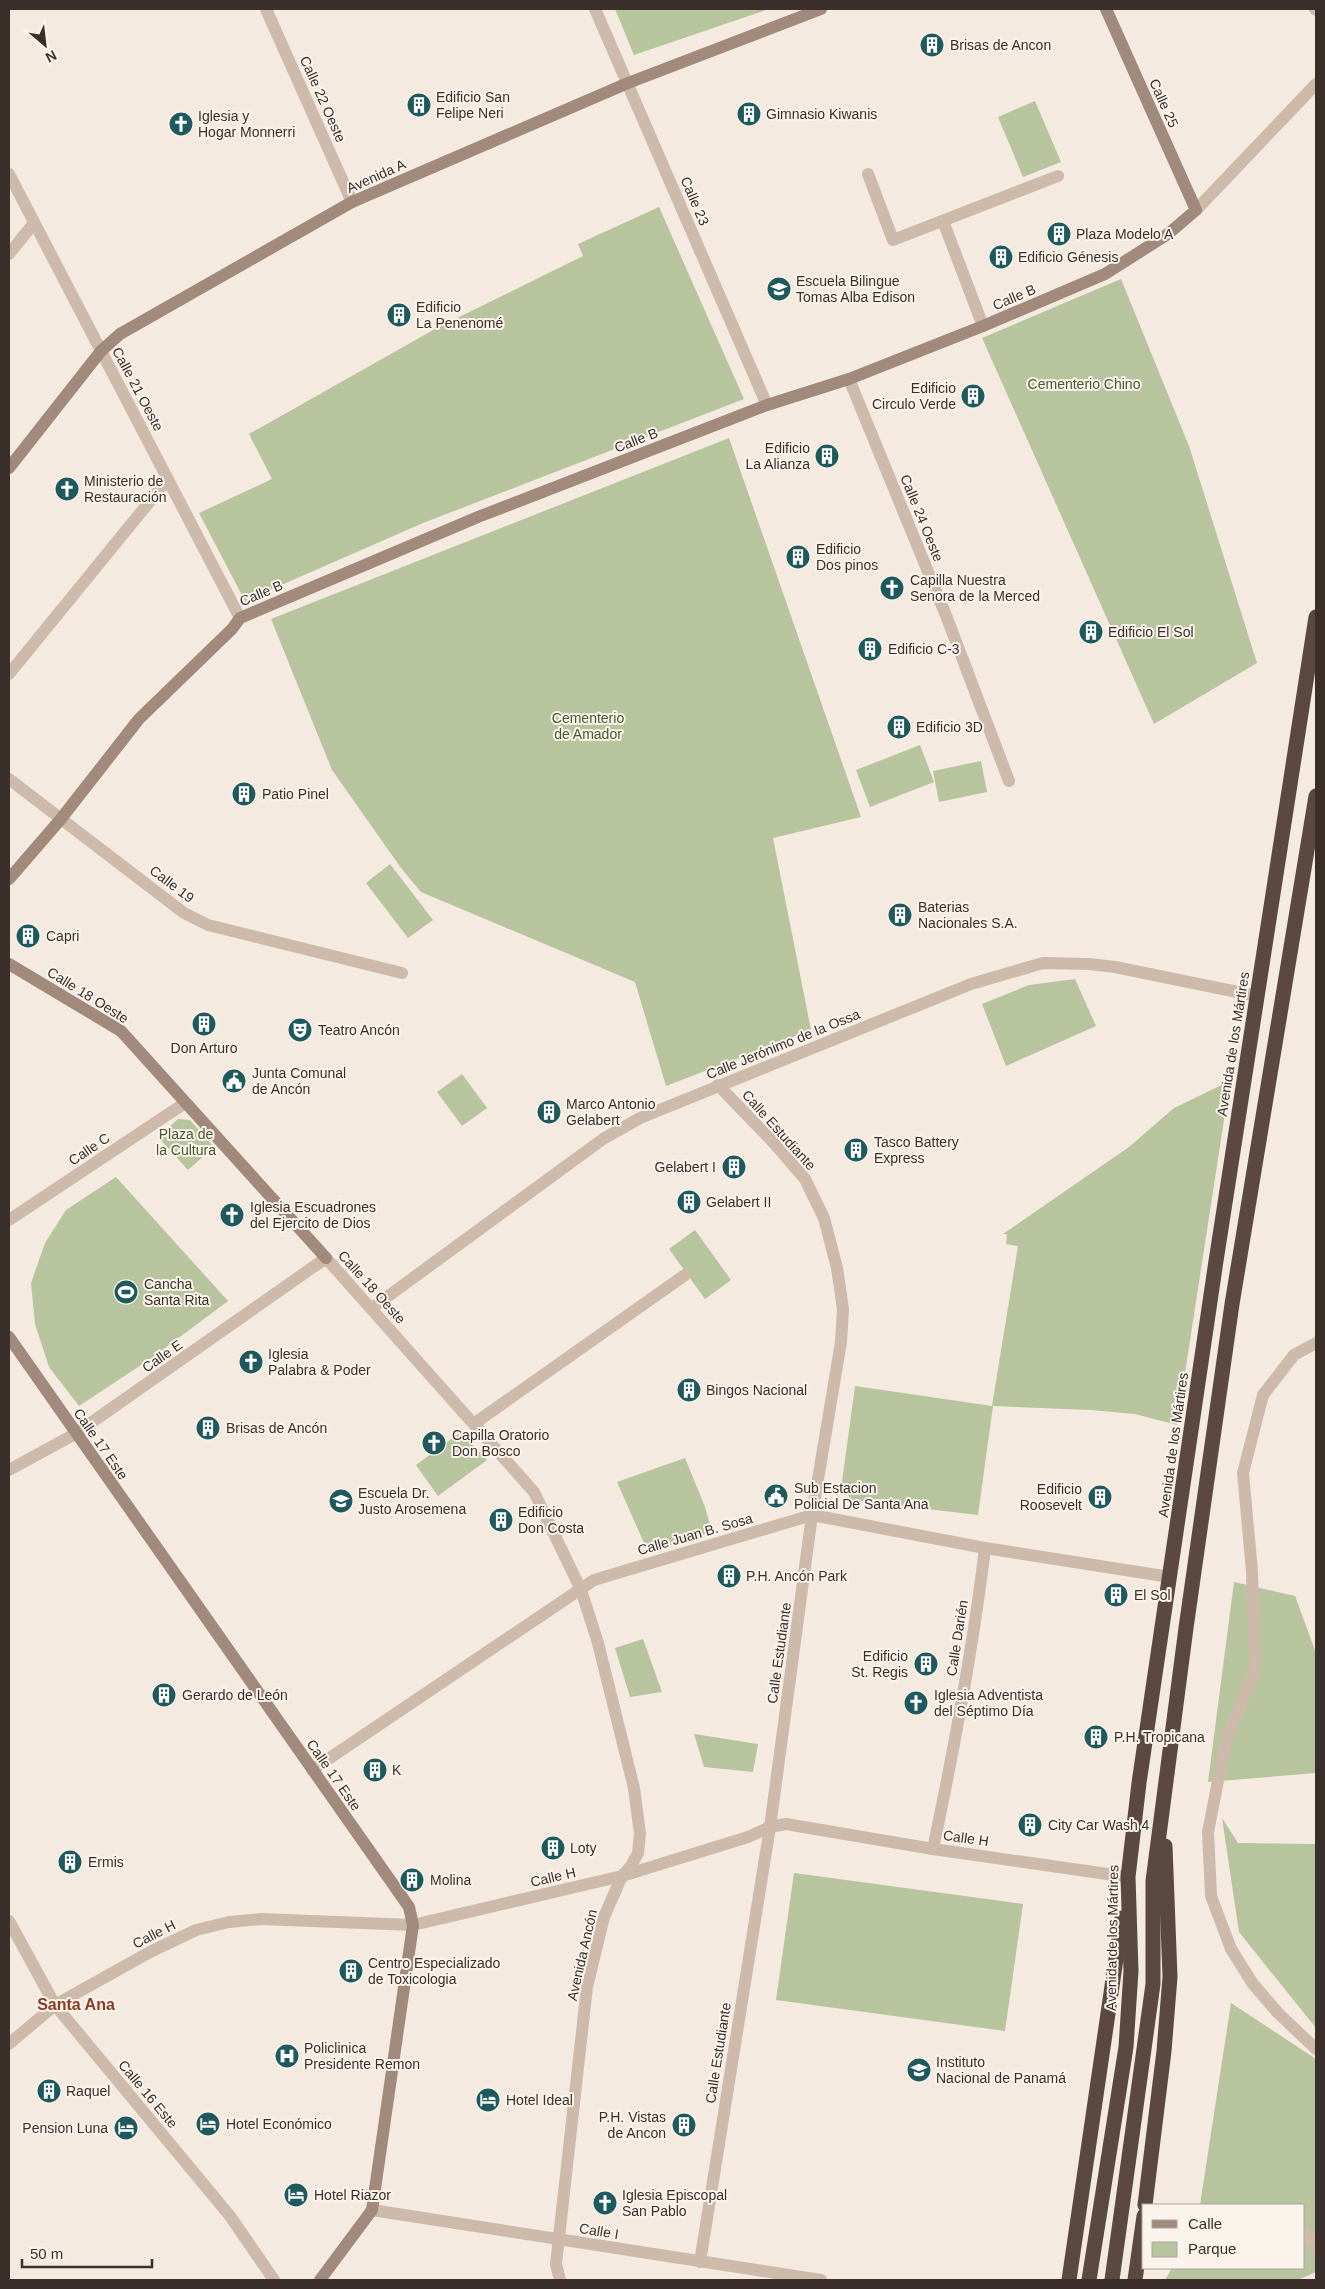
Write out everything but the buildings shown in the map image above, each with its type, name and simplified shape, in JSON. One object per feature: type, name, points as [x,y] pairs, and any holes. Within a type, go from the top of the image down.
[{"type":"highway","name":"Avenida de los Mártires","points":[[1089,2280],[1126,2047],[1130,1971],[1128,1877],[1141,1764],[1316,617]]},
{"type":"highway","points":[[1112,2280],[1154,1984],[1154,1881],[1186,1628],[1231,1314],[1316,799]]},
{"type":"highway","points":[[1145,2204],[1164,2051],[1170,1977],[1164,1802]]},
{"type":"highway","points":[[1069,2280],[1128,1877]]},
{"type":"highway","points":[[1134,2280],[1142,2250]]},
{"type":"street","name":"Calle 22 Oeste","points":[[266,9],[352,202]]},
{"type":"street","name":"Calle 23","points":[[595,9],[767,405]]},
{"type":"street","name":"Avenida A","points":[[9,468],[101,351],[120,334],[352,202],[628,83],[820,9]]},
{"type":"street","name":"Calle 25","points":[[1106,9],[1196,210]]},
{"type":"street","name":"Calle B","points":[[9,879],[60,820],[139,720],[240,618],[478,517],[767,405],[849,380],[1105,274],[1168,234],[1196,210],[1316,84]]},
{"type":"street","name":"Calle 21 Oeste","points":[[9,174],[240,618]]},
{"type":"street","points":[[868,174],[894,240],[1058,176]]},
{"type":"street","points":[[943,221],[983,326]]},
{"type":"street","points":[[9,254],[34,223]]},
{"type":"street","name":"Calle 24 Oeste","points":[[849,380],[947,618],[1009,781]]},
{"type":"street","points":[[9,674],[168,480]]},
{"type":"street","name":"Calle 19","points":[[9,779],[60,820],[184,913],[208,924],[402,973]]},
{"type":"street","name":"Calle Jerónimo de la Ossa","points":[[372,1308],[603,1139],[640,1118],[971,984],[1043,963],[1089,964],[1115,967],[1257,996]]},
{"type":"street","name":"Calle 18 Oeste","points":[[9,964],[121,1031],[372,1308],[534,1492],[581,1590]]},
{"type":"street","name":"Calle Estudiante","points":[[700,2262],[770,1827],[812,1516],[842,1342],[843,1309],[837,1268],[824,1218],[805,1179],[774,1143],[718,1085]]},
{"type":"street","name":"Calle C","points":[[9,1220],[186,1103]]},
{"type":"street","name":"Calle E","points":[[9,1470],[75,1434],[326,1258]]},
{"type":"street","points":[[475,1423],[685,1274]]},
{"type":"street","name":"Calle 17 Este","points":[[9,1337],[75,1434],[409,1907],[414,1924]]},
{"type":"street","points":[[1316,1343],[1294,1355],[1263,1395],[1243,1473],[1252,1571],[1255,1670],[1226,1740],[1208,1832],[1211,1896],[1231,1949],[1253,1984],[1278,2014],[1316,2049]]},
{"type":"street","name":"Calle Juan B. Sosa","points":[[312,1770],[594,1580],[812,1516],[985,1548],[1170,1577]]},
{"type":"street","name":"Calle Darién","points":[[934,1849],[975,1629],[985,1548]]},
{"type":"street","name":"Avenida Ancón","points":[[560,2280],[556,2264],[587,1987],[604,1917],[622,1876],[631,1866],[638,1852],[640,1834],[635,1798],[598,1643],[581,1590]]},
{"type":"street","name":"Calle H","points":[[9,2044],[55,2005],[150,1952],[196,1930],[229,1922],[261,1919],[414,1924],[622,1876],[748,1837],[770,1827],[786,1824],[934,1849],[1128,1877]]},
{"type":"street","points":[[320,2280],[372,2210],[414,1924]]},
{"type":"street","name":"Calle 16 Este","points":[[11,1929],[55,2005],[230,2216],[274,2280]]},
{"type":"street","name":"Calle I","points":[[372,2210],[700,2262],[781,2277],[822,2280]]},
{"type":"street","points":[[1305,2232],[1316,2247]]},
{"type":"green space","points":[[615,9],[769,9],[634,55]]},
{"type":"green space","points":[[1035,101],[1061,162],[1023,177],[998,117]]},
{"type":"green space","points":[[659,207],[744,399],[423,523],[245,601],[199,513],[272,479],[249,434],[435,329],[583,256],[578,244]]},
{"type":"green space","name":"Cementerio Chino","points":[[1121,279],[1189,446],[1257,663],[1154,724],[982,338]]},
{"type":"green space","name":"Cementerio de Amador","points":[[729,438],[861,817],[773,838],[811,1030],[666,1086],[635,982],[421,892],[401,868],[332,770],[271,619]]},
{"type":"green space","points":[[920,745],[934,782],[870,807],[856,770]]},
{"type":"green space","points":[[981,761],[987,792],[939,802],[933,771]]},
{"type":"green space","points":[[390,864],[433,920],[408,938],[366,883]]},
{"type":"green space","points":[[1075,979],[1096,1026],[1006,1066],[982,1004],[1029,985]]},
{"type":"green space","points":[[462,1074],[487,1108],[462,1126],[437,1092]]},
{"type":"green space","points":[[1230,1081],[1177,1425],[1135,1414],[1091,1410],[993,1406],[978,1515],[851,1500],[842,1482],[855,1386],[992,1406],[1018,1246],[1006,1244],[1007,1234],[1003,1234],[1129,1147],[1174,1108]]},
{"type":"green space","name":"Plaza de la Cultura","points":[[178,1119],[190,1120],[214,1147],[188,1170],[158,1137]]},
{"type":"green space","name":"Cancha Santa Rita","points":[[116,1177],[228,1301],[153,1357],[79,1406],[49,1367],[35,1324],[31,1283],[45,1243],[66,1210]]},
{"type":"green space","points":[[695,1230],[731,1280],[705,1299],[669,1249]]},
{"type":"green space","points":[[461,1432],[487,1460],[438,1496],[416,1465]]},
{"type":"green space","points":[[685,1458],[705,1507],[712,1532],[648,1552],[617,1482]]},
{"type":"green space","points":[[1234,1582],[1295,1596],[1316,1653],[1316,1773],[1208,1782]]},
{"type":"green space","points":[[643,1639],[662,1692],[630,1697],[615,1648]]},
{"type":"green space","points":[[694,1734],[758,1744],[753,1772],[704,1767]]},
{"type":"green space","points":[[1222,1818],[1238,1843],[1316,1844],[1316,2028],[1239,1932]]},
{"type":"green space","points":[[794,1873],[1023,1904],[1005,2031],[776,2000]]},
{"type":"green space","points":[[1231,2003],[1316,2059],[1316,2272],[1298,2280],[1165,2280],[1171,2269],[1305,2269],[1305,2204],[1200,2204]]},
{"type":"place","name":"Brisas de Ancon","points":[[932,45]]},
{"type":"place","name":"Edificio San Felipe Neri","points":[[419,105]]},
{"type":"place","name":"Gimnasio Kiwanis","points":[[749,114]]},
{"type":"place","name":"Iglesia y Hogar Monnerri","points":[[181,124]]},
{"type":"place","name":"Plaza Modelo A","points":[[1059,234]]},
{"type":"place","name":"Edificio Génesis","points":[[1001,257]]},
{"type":"place","name":"Escuela Bilingue Tomas Alba Edison","points":[[779,289]]},
{"type":"place","name":"Edificio La Penenomé","points":[[399,315]]},
{"type":"place","name":"Edificio Circulo Verde","points":[[973,396]]},
{"type":"place","name":"Edificio La Alianza","points":[[827,456]]},
{"type":"place","name":"Ministerio de Restauración","points":[[67,489]]},
{"type":"place","name":"Edificio Dos pinos","points":[[798,557]]},
{"type":"place","name":"Capilla Nuestra Senora de la Merced","points":[[892,588]]},
{"type":"place","name":"Edificio El Sol","points":[[1091,632]]},
{"type":"place","name":"Edificio C-3","points":[[870,649]]},
{"type":"place","name":"Edificio 3D","points":[[899,727]]},
{"type":"place","name":"Patio Pinel","points":[[244,794]]},
{"type":"place","name":"Baterias Nacionales S.A.","points":[[900,915]]},
{"type":"place","name":"Capri","points":[[28,936]]},
{"type":"place","name":"Don Arturo","points":[[204,1024]]},
{"type":"place","name":"Teatro Ancón","points":[[300,1030]]},
{"type":"place","name":"Junta Comunal de Ancón","points":[[234,1081]]},
{"type":"place","name":"Marco Antonio Gelabert","points":[[549,1112]]},
{"type":"place","name":"Tasco Battery Express","points":[[856,1150]]},
{"type":"place","name":"Gelabert I","points":[[734,1167]]},
{"type":"place","name":"Gelabert II","points":[[689,1202]]},
{"type":"place","name":"Iglesia Escuadrones del Ejercito de Dios","points":[[232,1215]]},
{"type":"place","name":"Cancha Santa Rita","points":[[126,1292]]},
{"type":"place","name":"Iglesia Palabra & Poder","points":[[251,1362]]},
{"type":"place","name":"Bingos Nacional","points":[[689,1390]]},
{"type":"place","name":"Brisas de Ancón","points":[[208,1428]]},
{"type":"place","name":"Capilla Oratorio Don Bosco","points":[[434,1443]]},
{"type":"place","name":"Sub Estacion Policial De Santa Ana","points":[[776,1496]]},
{"type":"place","name":"Edificio Roosevelt","points":[[1100,1497]]},
{"type":"place","name":"Escuela Dr. Justo Arosemena","points":[[341,1501]]},
{"type":"place","name":"Edificio Don Costa","points":[[501,1520]]},
{"type":"place","name":"P.H. Ancón Park","points":[[729,1576]]},
{"type":"place","name":"El Sol","points":[[1116,1595]]},
{"type":"place","name":"Edificio St. Regis","points":[[926,1664]]},
{"type":"place","name":"Gerardo de León","points":[[164,1695]]},
{"type":"place","name":"Iglesia Adventista del Séptimo Día","points":[[916,1703]]},
{"type":"place","name":"P.H. Tropicana","points":[[1096,1737]]},
{"type":"place","name":"K","points":[[375,1770]]},
{"type":"place","name":"City Car Wash 4","points":[[1030,1825]]},
{"type":"place","name":"Loty","points":[[553,1848]]},
{"type":"place","name":"Ermis","points":[[70,1862]]},
{"type":"place","name":"Molina","points":[[412,1880]]},
{"type":"place","name":"Centro Especializado de Toxicologia","points":[[351,1971]]},
{"type":"place","name":"Policlinica Presidente Remon","points":[[287,2056]]},
{"type":"place","name":"Instituto Nacional de Panamá","points":[[919,2070]]},
{"type":"place","name":"Raquel","points":[[49,2091]]},
{"type":"place","name":"Hotel Ideal","points":[[488,2100]]},
{"type":"place","name":"Hotel Económico","points":[[208,2124]]},
{"type":"place","name":"P.H. Vistas de Ancon","points":[[684,2125]]},
{"type":"place","name":"Pension Luna","points":[[126,2128]]},
{"type":"place","name":"Hotel Riazor","points":[[296,2195]]},
{"type":"place","name":"Iglesia Episcopal San Pablo","points":[[605,2203]]},
{"type":"district","name":"Santa Ana","points":[[76,2004]]}]
